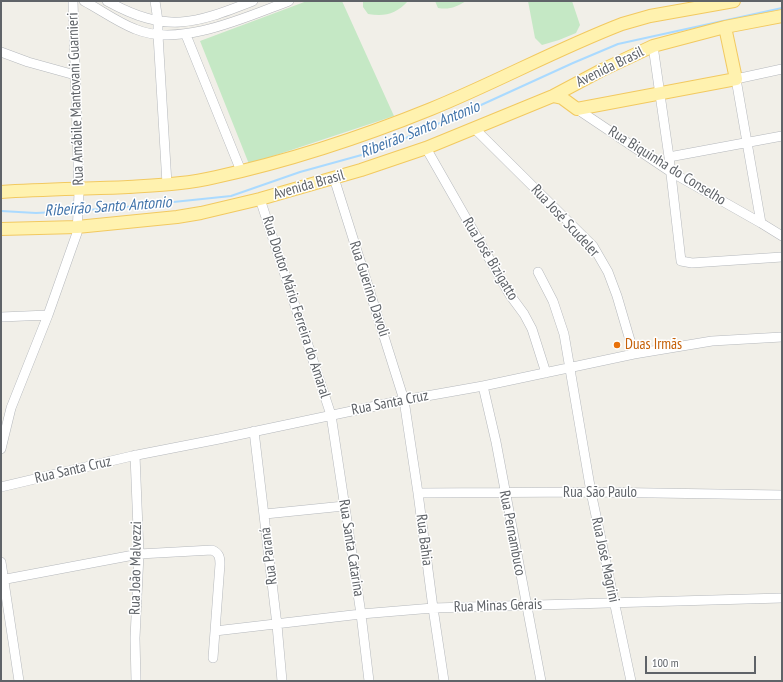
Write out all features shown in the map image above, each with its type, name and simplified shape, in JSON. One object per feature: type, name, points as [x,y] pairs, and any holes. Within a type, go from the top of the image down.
[{"type":"main road","points":[[1,192],[79,191],[167,184],[201,180],[241,171],[357,137],[403,120],[622,24],[650,16],[734,1]]},
{"type":"main road","name":"Avenida Brasil","points":[[1,229],[78,222],[177,217],[260,199],[334,178],[426,148],[553,96],[600,71],[653,46],[724,28],[782,16]]},
{"type":"main road","points":[[577,109],[736,79],[724,28]]},
{"type":"main road","name":"Rua Biquinha do Conselho","points":[[553,96],[562,98],[577,109]]},
{"type":"street","name":"Rua Amábile Mantovani Guarnieri","points":[[1,449],[11,408],[48,315],[75,240],[78,222],[79,191],[73,1]]},
{"type":"street","points":[[84,1],[136,29],[158,35],[186,35],[247,17],[289,1]]},
{"type":"street","points":[[107,1],[135,14],[158,21],[185,22],[215,16],[247,2],[247,17]]},
{"type":"street","points":[[155,1],[158,21],[167,184]]},
{"type":"street","points":[[186,35],[241,171]]},
{"type":"street","points":[[653,46],[671,172],[681,260],[692,263],[782,257]]},
{"type":"street","points":[[1,52],[28,62],[75,75]]},
{"type":"street","points":[[761,223],[736,79],[782,69]]},
{"type":"street","name":"Rua Biquinha do Conselho","points":[[577,109],[671,172],[782,236]]},
{"type":"street","name":"Rua José Scudeler","points":[[474,128],[593,246],[608,272],[617,296],[634,354]]},
{"type":"street","points":[[669,157],[782,136]]},
{"type":"street","name":"Rua José Bizigatto","points":[[426,148],[510,295],[524,314],[538,346],[546,373]]},
{"type":"street","name":"Rua Guerino Davoli","points":[[334,178],[404,400]]},
{"type":"street","name":"Rua Doutor Mário Ferreira do Amaral","points":[[260,199],[331,416]]},
{"type":"street","name":"Rua José Magrini","points":[[538,272],[553,300],[564,334],[591,492],[631,681]]},
{"type":"street","points":[[1,317],[48,315]]},
{"type":"street","name":"Rua Santa Cruz","points":[[1,487],[135,456],[634,354],[712,341],[782,337]]},
{"type":"street","name":"Rua Pernambuco","points":[[483,386],[496,442],[540,681]]},
{"type":"street","name":"Rua Bahia","points":[[404,400],[444,681]]},
{"type":"street","points":[[1,409],[11,408]]},
{"type":"street","name":"Rua Santa Catarina","points":[[331,416],[361,614],[369,681]]},
{"type":"street","name":"Rua Paraná","points":[[254,431],[278,625],[282,681]]},
{"type":"street","name":"Rua João Malvezzi","points":[[135,456],[139,554],[134,638],[136,681]]},
{"type":"street","name":"Rua São Paulo","points":[[418,493],[591,492],[782,495]]},
{"type":"street","points":[[265,514],[344,506]]},
{"type":"street","points":[[2,579],[139,554],[212,550],[218,554],[220,564],[213,658]]},
{"type":"street","points":[[1,562],[2,579],[19,681]]},
{"type":"street","name":"Rua Minas Gerais","points":[[215,631],[278,625],[361,614],[433,608],[526,604],[782,598]]},
{"type":"green space","points":[[307,1],[342,1],[394,116],[249,164],[200,41]]},
{"type":"green space","points":[[363,1],[408,1],[395,12],[380,15],[368,14],[363,7]]},
{"type":"green space","points":[[435,1],[466,1],[446,9],[438,8]]},
{"type":"green space","points":[[528,1],[572,1],[580,25],[576,33],[542,45],[535,38]]},
{"type":"waterway","name":"Ribeirão Santo Antonio","points":[[80,210],[106,209],[231,196],[300,172],[376,151],[618,44],[782,8]]},
{"type":"waterway","name":"Ribeirão Santo Antonio","points":[[1,211],[36,213],[76,211]]},
{"type":"place","name":"Duas Irmãs","points":[[617,345]]}]
